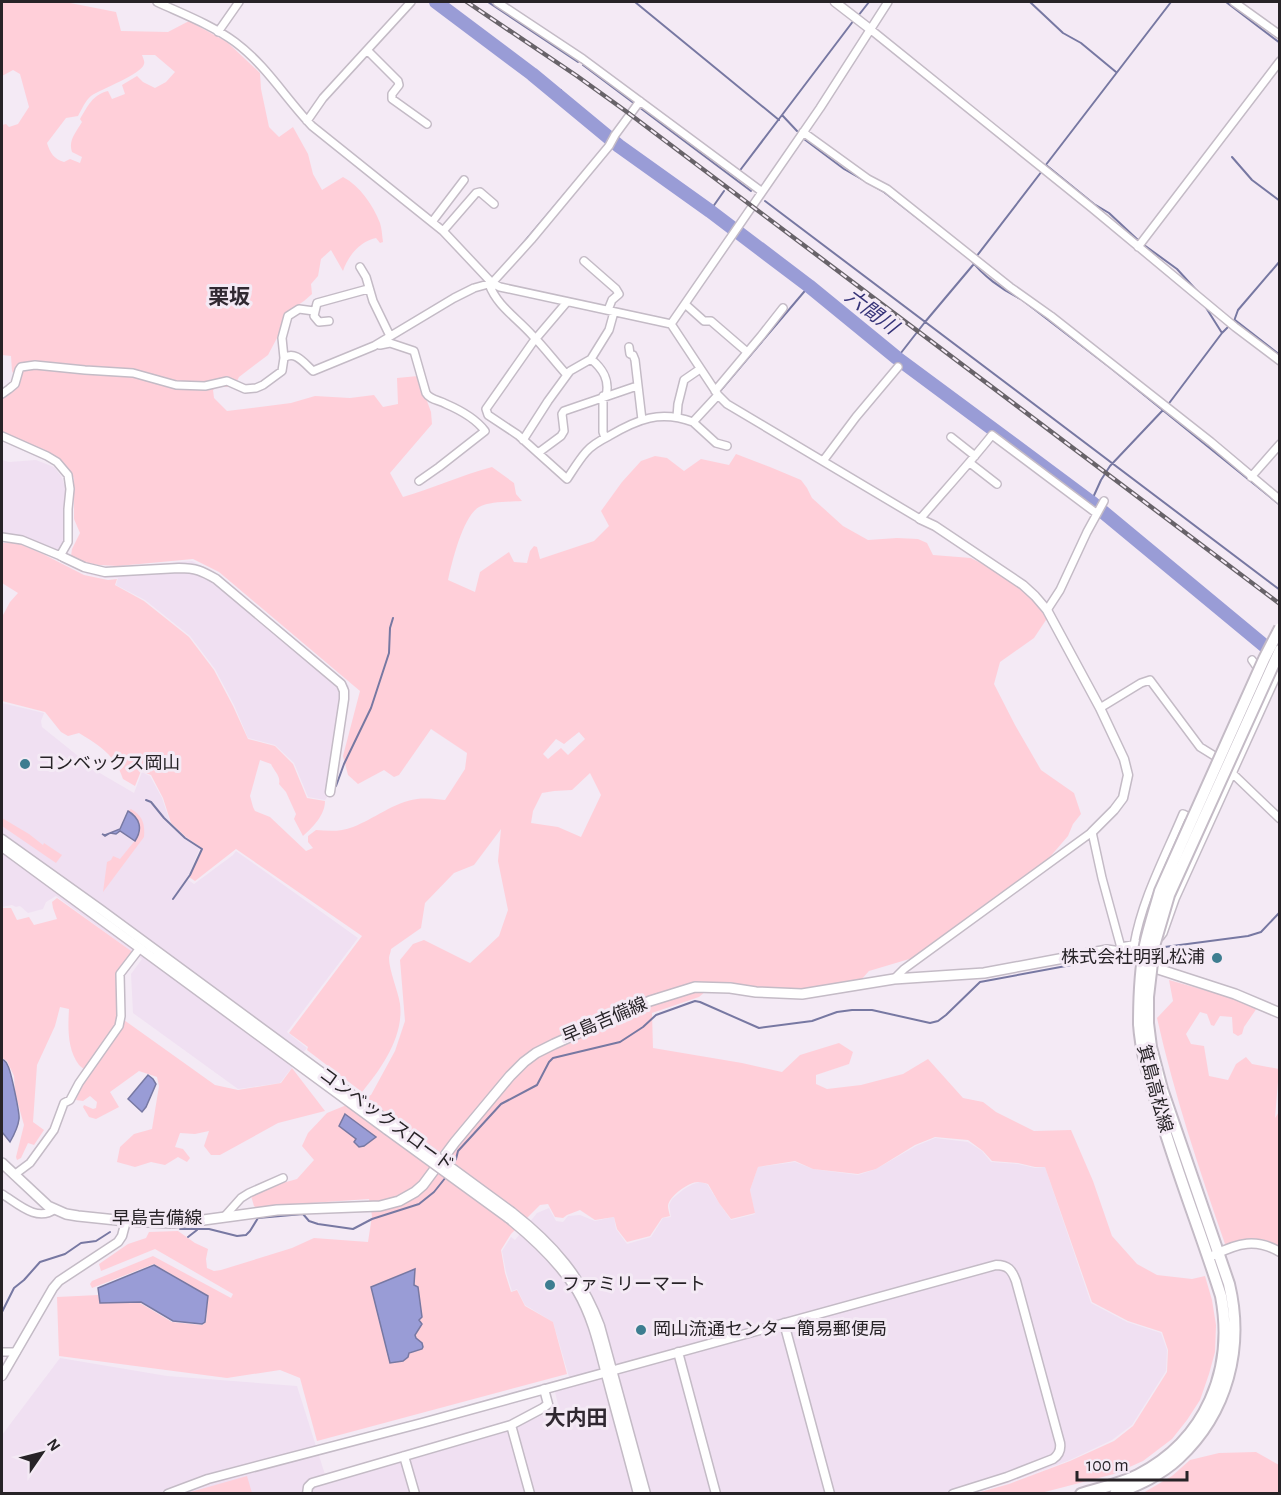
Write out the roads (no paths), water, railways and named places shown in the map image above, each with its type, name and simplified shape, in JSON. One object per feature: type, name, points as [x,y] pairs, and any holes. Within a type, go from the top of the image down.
[{"type":"main road","name":"箕島高松線","points":[[1144,1023],[1141,972],[1151,920],[1160,891],[1280,628]]},
{"type":"main road","name":"箕島高松線","points":[[1115,1494],[1147,1480],[1178,1459],[1199,1436],[1210,1420],[1226,1386],[1234,1349],[1233,1302],[1184,1189],[1152,1090],[1142,1049],[1154,946],[1169,896],[1280,651]]},
{"type":"main road","name":"早島吉備線","points":[[2,1163],[39,1199],[55,1209],[78,1216],[126,1221],[171,1222],[277,1210],[380,1206],[399,1201],[423,1185],[503,1084],[536,1053],[650,1001],[695,987],[802,994],[894,979],[984,973],[1107,950],[1122,951],[1155,968],[1235,994],[1280,1013]]},
{"type":"main road","name":"箕島高松線","points":[[1081,1494],[1115,1484],[1154,1465],[1178,1446],[1193,1429],[1212,1398],[1219,1377],[1226,1338],[1225,1315],[1214,1255]]},
{"type":"street","points":[[157,2],[235,42],[264,69],[307,121],[443,231],[491,283],[500,287],[671,324],[716,393],[727,404],[935,526],[1023,585],[1047,610],[1100,708],[1124,759],[1128,775],[1123,798],[1092,832],[904,969],[894,979]]},
{"type":"street","points":[[218,32],[239,2]]},
{"type":"street","points":[[307,121],[323,98],[411,2]]},
{"type":"street","points":[[497,2],[583,59],[637,104],[761,191]]},
{"type":"street","points":[[835,2],[1042,169],[1140,244],[1235,327],[1280,362]]},
{"type":"street","points":[[671,324],[820,108],[888,2]]},
{"type":"street","points":[[1234,2],[1280,35]]},
{"type":"street","points":[[367,50],[398,81],[399,85],[392,94],[392,99],[427,124]]},
{"type":"street","points":[[1140,244],[1280,61]]},
{"type":"street","points":[[284,358],[294,355],[313,370],[374,346],[454,297],[491,283],[531,240],[609,146],[637,104]]},
{"type":"street","points":[[802,132],[868,179],[886,189],[1010,287],[1051,316],[1211,442],[1280,500]]},
{"type":"street","points":[[432,222],[464,180]]},
{"type":"street","points":[[443,231],[476,192],[480,192],[494,204]]},
{"type":"street","points":[[524,440],[570,371],[591,359],[609,330],[612,300],[619,294],[584,261]]},
{"type":"street","points":[[360,267],[366,277],[372,301],[390,336]]},
{"type":"street","points":[[491,283],[495,298],[536,339],[567,375]]},
{"type":"street","points":[[329,321],[319,322],[314,316],[317,303],[368,289]]},
{"type":"street","points":[[479,422],[536,339],[567,302]]},
{"type":"street","points":[[685,304],[704,321],[711,321],[747,352]]},
{"type":"street","points":[[693,423],[783,308]]},
{"type":"street","points":[[2,394],[15,384],[21,367],[35,365],[133,373],[176,385],[205,386],[227,381],[245,389],[256,388],[282,371],[284,358],[282,338],[288,316],[299,309],[314,311]]},
{"type":"street","points":[[374,346],[390,343],[414,351],[428,397],[447,404],[479,422],[485,431],[419,481]]},
{"type":"street","points":[[629,347],[630,354],[635,360],[642,420]]},
{"type":"street","points":[[591,359],[601,367],[608,384],[605,396],[603,432],[605,438]]},
{"type":"street","points":[[823,461],[898,367]]},
{"type":"street","points":[[677,417],[684,380],[700,369]]},
{"type":"street","points":[[538,453],[561,436],[564,431],[562,414],[564,411],[637,386]]},
{"type":"street","points":[[486,409],[488,415],[524,440],[567,479],[587,451],[605,438],[628,425],[661,416],[677,417],[693,423],[716,443],[727,447]]},
{"type":"street","points":[[920,519],[992,435],[1096,513]]},
{"type":"street","points":[[2,436],[47,456],[57,462],[68,475],[70,489],[68,542],[61,556]]},
{"type":"street","points":[[951,437],[975,456]]},
{"type":"street","points":[[1251,477],[1280,444]]},
{"type":"street","points":[[970,463],[997,484]]},
{"type":"street","points":[[1047,610],[1060,590],[1096,513],[1104,501]]},
{"type":"street","points":[[2,537],[22,540],[84,567],[105,572],[191,568],[202,571],[221,583],[341,684],[344,699],[330,792]]},
{"type":"street","points":[[1252,660],[1271,687]]},
{"type":"street","points":[[1092,832],[1122,951],[1134,945],[1158,940],[1280,668]]},
{"type":"street","points":[[1100,708],[1150,680],[1200,747],[1221,759],[1232,774],[1280,819]]},
{"type":"street","points":[[1134,945],[1146,901],[1183,814],[1208,827]]},
{"type":"street","name":"コンベックスロード","points":[[2,839],[100,909],[389,1127]]},
{"type":"street","name":"コンベックスロード","points":[[2,847],[510,1215],[535,1230],[551,1246],[579,1282],[600,1326],[638,1494]]},
{"type":"street","points":[[14,1175],[30,1163],[54,1130],[64,1103],[70,1100],[79,1083],[119,1026],[121,1016],[120,974],[140,948]]},
{"type":"street","points":[[224,1217],[249,1192],[283,1178]]},
{"type":"street","points":[[2,1194],[28,1211],[46,1214],[55,1209]]},
{"type":"street","points":[[2,1376],[59,1281],[118,1242],[126,1221]]},
{"type":"street","points":[[1214,1255],[1251,1243],[1261,1243],[1280,1252]]},
{"type":"street","points":[[168,1494],[208,1479],[422,1423],[996,1265],[1008,1267],[1016,1281],[1060,1443],[1060,1452],[1053,1459],[1035,1467],[953,1494]]},
{"type":"street","points":[[784,1323],[830,1494]]},
{"type":"street","points":[[2,1352],[15,1352]]},
{"type":"street","points":[[678,1352],[716,1494]]},
{"type":"street","name":"コンベックスロード","points":[[609,1371],[646,1494]]},
{"type":"street","points":[[306,1494],[312,1483],[511,1425],[548,1404],[544,1389]]},
{"type":"street","points":[[511,1425],[530,1494]]},
{"type":"street","points":[[404,1456],[415,1494]]},
{"type":"water","points":[[128,811],[138,820],[139,832],[135,841],[120,831],[116,834],[110,833],[120,829]]},
{"type":"water","points":[[2,1059],[9,1070],[19,1116],[17,1128],[10,1142],[2,1132]]},
{"type":"water","points":[[148,1075],[156,1084],[142,1112],[128,1099]]},
{"type":"water","points":[[345,1114],[376,1137],[359,1147],[354,1142],[356,1139],[339,1126]]},
{"type":"water","points":[[154,1265],[208,1296],[205,1322],[202,1324],[173,1321],[141,1302],[100,1303],[98,1288]]},
{"type":"water","points":[[415,1269],[414,1285],[418,1287],[422,1317],[419,1320],[422,1324],[415,1335],[423,1347],[409,1353],[403,1361],[390,1363],[371,1287]]},
{"type":"waterway","name":"六間川","points":[[436,2],[532,74],[619,146],[710,211],[809,286],[897,358],[1091,502],[1278,657]]},
{"type":"waterway","points":[[488,2],[578,62]]},
{"type":"waterway","points":[[635,2],[779,120]]},
{"type":"waterway","points":[[858,16],[869,2]]},
{"type":"waterway","points":[[1030,2],[1063,33],[1081,43],[1116,72]]},
{"type":"waterway","points":[[1045,166],[1171,2]]},
{"type":"waterway","points":[[1226,2],[1280,43]]},
{"type":"waterway","points":[[782,115],[854,20]]},
{"type":"waterway","points":[[583,65],[751,191]]},
{"type":"waterway","name":"六間川","points":[[557,95],[561,90]]},
{"type":"waterway","points":[[738,173],[782,115],[797,131]]},
{"type":"waterway","points":[[804,139],[844,169],[884,192],[951,244]]},
{"type":"waterway","points":[[1232,157],[1252,180],[1280,201]]},
{"type":"waterway","points":[[1046,165],[1094,204],[1109,213],[1139,241]]},
{"type":"waterway","points":[[976,257],[1042,171]]},
{"type":"waterway","points":[[514,254],[574,183]]},
{"type":"waterway","points":[[710,211],[724,191]]},
{"type":"waterway","points":[[765,201],[1280,590]]},
{"type":"waterway","points":[[1144,245],[1177,269],[1198,292]]},
{"type":"waterway","points":[[970,259],[993,282],[1021,299],[1112,369],[1280,505]]},
{"type":"waterway","points":[[1167,406],[1222,333],[1234,321],[1238,310],[1280,261]]},
{"type":"waterway","points":[[897,358],[973,265]]},
{"type":"waterway","points":[[721,390],[809,286]]},
{"type":"waterway","points":[[1203,303],[1222,333]]},
{"type":"waterway","points":[[1235,320],[1280,355]]},
{"type":"waterway","points":[[1091,502],[1110,466],[1163,410]]},
{"type":"waterway","points":[[336,786],[371,708],[389,653],[390,628],[393,618]]},
{"type":"waterway","points":[[146,800],[151,802],[185,838],[202,849],[190,875],[173,899]]},
{"type":"waterway","points":[[1157,948],[1248,936],[1261,932],[1280,912]]},
{"type":"waterway","points":[[1130,951],[1139,950]]},
{"type":"waterway","points":[[453,1164],[458,1151],[501,1104],[537,1085],[553,1058],[620,1042],[643,1027],[656,1015],[695,1001],[759,1028],[812,1021],[837,1012],[852,1010],[872,1010],[930,1023],[946,1015],[980,982],[1093,961]]},
{"type":"waterway","points":[[180,1229],[209,1229],[237,1236],[246,1235],[258,1218],[303,1214],[309,1221],[318,1224],[353,1229],[372,1219],[419,1204],[434,1192],[446,1177]]},
{"type":"waterway","points":[[188,1237],[197,1230]]},
{"type":"waterway","points":[[2,1312],[14,1288],[40,1262],[65,1254],[81,1243],[96,1241],[110,1232]]},
{"type":"railway","points":[[467,2],[627,112],[1280,604]]},
{"type":"place","name":"コンベックス岡山","points":[[25,764]]},
{"type":"place","name":"株式会社明乳松浦","points":[[1217,958]]},
{"type":"place","name":"ファミリーマート","points":[[550,1285]]},
{"type":"place","name":"岡山流通センター簡易郵便局","points":[[641,1330]]},
{"type":"district","name":"栗坂","points":[[229,297]]},
{"type":"district","name":"大内田","points":[[576,1418]]}]
